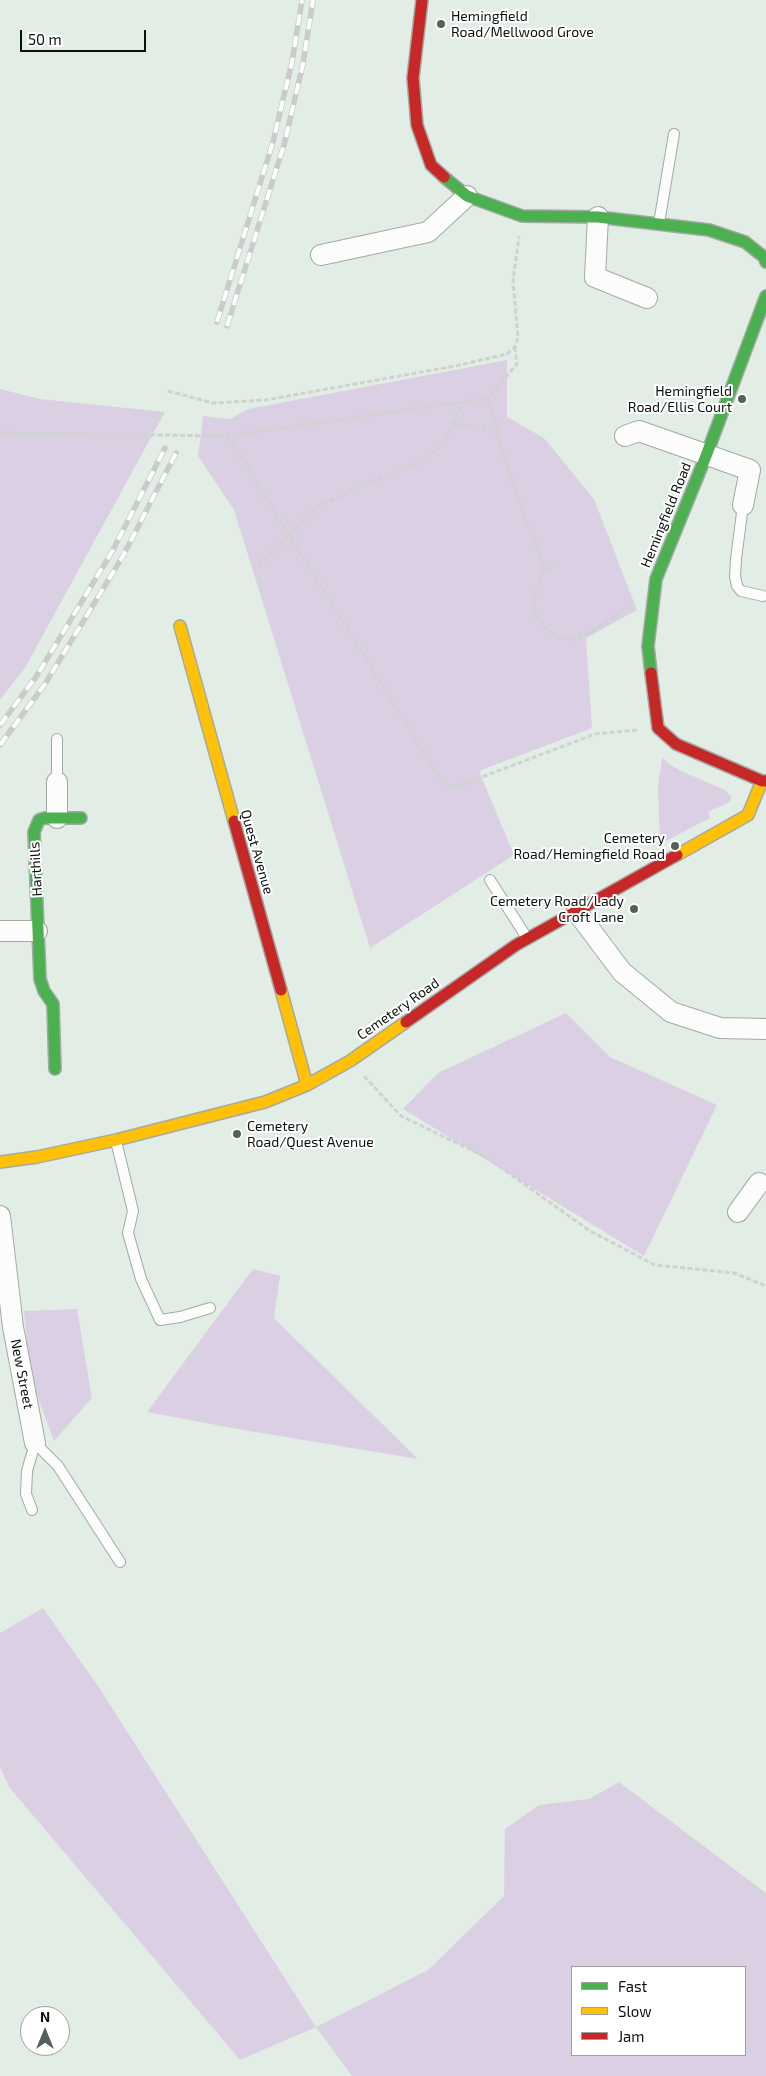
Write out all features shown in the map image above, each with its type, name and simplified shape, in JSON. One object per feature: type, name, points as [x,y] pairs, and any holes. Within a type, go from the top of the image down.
[{"type":"street","points":[[422,0],[413,78],[417,125],[431,165],[468,196],[522,216],[598,217],[709,230],[745,242],[764,257],[766,262]]},
{"type":"street","points":[[321,255],[428,232],[468,196]]},
{"type":"street","points":[[598,217],[595,277],[648,298]]},
{"type":"street","name":"Hemingfield Road","points":[[658,728],[648,646],[656,579],[706,456],[766,296]]},
{"type":"street","points":[[625,436],[639,431],[750,470],[743,505]]},
{"type":"street","name":"Quest Avenue","points":[[180,626],[307,1085]]},
{"type":"street","points":[[658,728],[676,744],[764,781]]},
{"type":"street","name":"Cemetery Road","points":[[0,1162],[116,1140],[265,1102],[307,1085],[350,1061],[527,938],[577,912],[748,815],[764,781]]},
{"type":"street","points":[[57,782],[57,818]]},
{"type":"street","name":"Harthills","points":[[55,1069],[53,1004],[41,986],[34,832],[39,820],[45,818],[81,818]]},
{"type":"street","points":[[577,912],[622,972],[672,1012],[720,1028],[766,1029]]},
{"type":"street","points":[[0,931],[37,931]]},
{"type":"street","points":[[738,1212],[764,1180]]},
{"type":"street","name":"New Street","points":[[0,1216],[13,1327],[35,1443]]},
{"type":"lane","points":[[658,224],[674,134]]},
{"type":"lane","points":[[743,505],[736,559],[737,586],[742,591],[763,596]]},
{"type":"lane","points":[[57,739],[57,782]]},
{"type":"lane","points":[[490,880],[527,938]]},
{"type":"lane","points":[[116,1140],[133,1211],[128,1233],[141,1279],[160,1320],[180,1317],[210,1308]]},
{"type":"lane","points":[[32,1510],[26,1494],[27,1471],[35,1443],[58,1466],[120,1562]]},
{"type":"path","points":[[168,391],[213,403],[266,400],[455,366],[507,354],[515,346],[518,338],[514,281],[522,216]]},
{"type":"path","points":[[0,433],[228,436],[488,398],[517,364],[515,346]]},
{"type":"path","points":[[488,398],[545,572]]},
{"type":"path","points":[[259,567],[264,559],[318,506],[367,483],[418,463],[445,443],[452,424],[464,402]]},
{"type":"path","points":[[452,424],[480,427],[499,436]]},
{"type":"path","points":[[228,436],[441,780],[448,786],[461,785],[595,734],[658,728]]},
{"type":"path","points":[[557,564],[545,572],[537,585],[533,600],[537,618],[548,631],[560,638],[575,639],[590,633],[655,589]]},
{"type":"path","points":[[350,1061],[402,1116],[486,1156],[590,1231],[655,1265],[734,1273],[766,1286]]},
{"type":"shaded area","points":[[507,360],[507,417],[544,438],[594,499],[637,610],[586,638],[592,728],[479,771],[514,855],[370,948],[234,510],[198,456],[203,416],[230,419],[248,409]]},
{"type":"shaded area","points":[[0,389],[40,399],[165,412],[25,668],[0,700]]},
{"type":"shaded area","points":[[662,757],[681,771],[725,790],[731,797],[730,802],[708,812],[710,818],[660,844],[658,787]]},
{"type":"shaded area","points":[[566,1013],[610,1057],[717,1105],[644,1256],[403,1109],[438,1073]]},
{"type":"shaded area","points":[[253,1269],[280,1276],[274,1318],[418,1459],[147,1412]]},
{"type":"shaded area","points":[[77,1309],[92,1398],[54,1441],[36,1392],[28,1353],[24,1311]]},
{"type":"shaded area","points":[[43,1608],[98,1686],[316,2027],[240,2060],[9,1787],[0,1767],[0,1633]]},
{"type":"shaded area","points":[[619,1782],[766,1893],[766,2076],[352,2076],[316,2027],[428,1970],[504,1896],[505,1829],[539,1805],[589,1799]]},
{"type":"railway","points":[[217,322],[273,142],[292,62],[302,0]]},
{"type":"railway","points":[[227,326],[284,145],[303,64],[313,0]]},
{"type":"railway","points":[[0,725],[36,677],[113,550],[165,448]]},
{"type":"railway","points":[[0,745],[45,684],[123,556],[176,453]]},
{"type":"traffic: fast","points":[[444,177],[467,196],[522,216],[598,217],[709,230],[745,242],[764,257],[766,262]]},
{"type":"traffic: fast","points":[[651,673],[648,646],[656,579],[706,456],[766,296]]},
{"type":"traffic: fast","points":[[55,1069],[53,1004],[44,991],[40,979],[34,832],[39,820],[45,818],[81,818]]},
{"type":"traffic: slow","points":[[180,626],[234,821]]},
{"type":"traffic: slow","points":[[677,855],[748,815],[762,781]]},
{"type":"traffic: slow","points":[[281,990],[307,1085]]},
{"type":"traffic: slow","points":[[0,1162],[37,1157],[116,1140],[265,1102],[307,1085],[350,1061],[406,1022]]},
{"type":"traffic: jam","points":[[422,0],[413,78],[417,125],[431,165],[444,177]]},
{"type":"traffic: jam","points":[[651,673],[658,728],[676,744],[762,781],[766,781]]},
{"type":"traffic: jam","points":[[234,821],[281,990]]},
{"type":"traffic: jam","points":[[406,1022],[516,945],[677,855]]},
{"type":"place","name":"Hemingfield Road/Mellwood Grove","points":[[441,24]]},
{"type":"place","name":"Hemingfield Road/Ellis Court","points":[[742,399]]},
{"type":"place","name":"Cemetery Road/Hemingfield Road","points":[[675,846]]},
{"type":"place","name":"Cemetery Road/Lady Croft Lane","points":[[634,909]]},
{"type":"place","name":"Cemetery Road/Quest Avenue","points":[[237,1134]]}]
